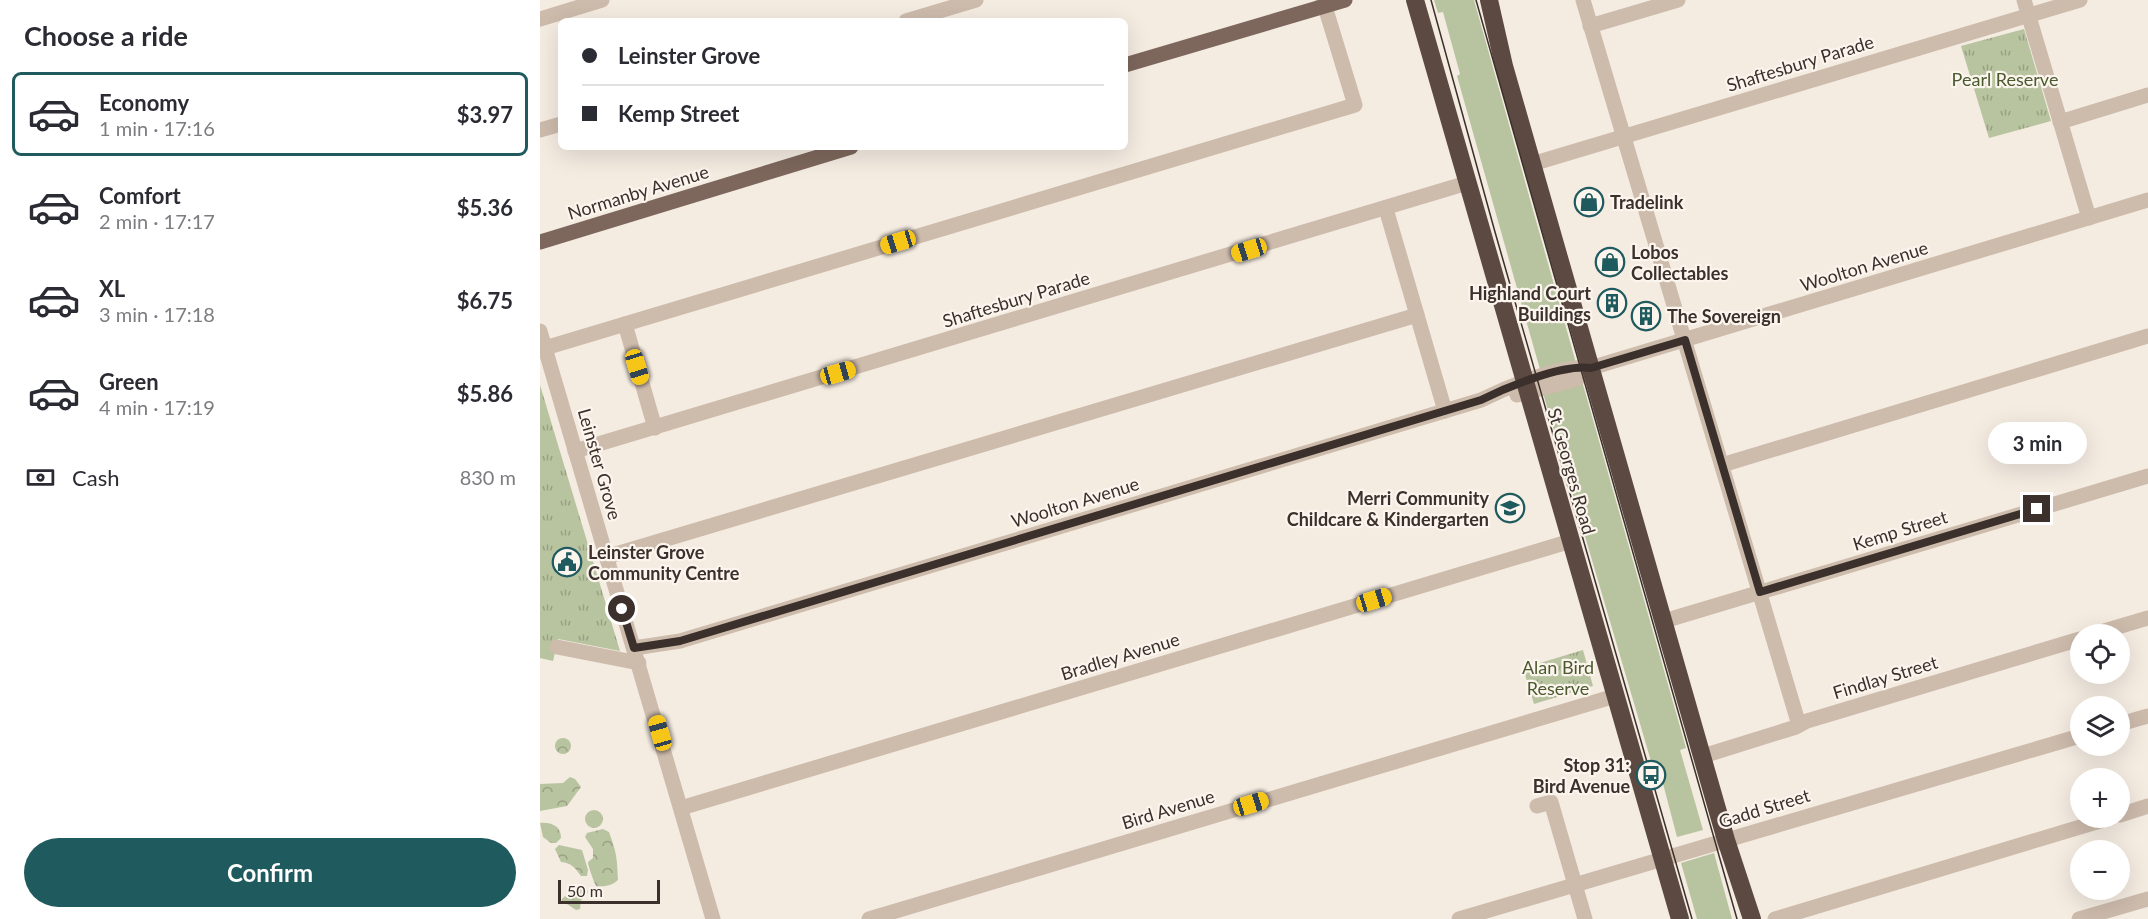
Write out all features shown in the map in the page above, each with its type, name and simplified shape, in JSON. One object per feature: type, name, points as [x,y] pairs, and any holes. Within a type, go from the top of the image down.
[{"type":"highway","name":"St Georges Road","points":[[1415,0],[1680,919]]},
{"type":"highway","points":[[1489,0],[1532,164],[1726,840],[1752,919]]},
{"type":"main road","points":[[1128,64],[1333,2]]},
{"type":"main road","name":"Normanby Avenue","points":[[540,242],[840,150]]},
{"type":"street","points":[[540,19],[602,0]]},
{"type":"street","points":[[916,18],[976,0]]},
{"type":"street","points":[[1583,0],[1799,725]]},
{"type":"street","points":[[1590,26],[1678,0]]},
{"type":"street","name":"Shaftesbury Parade","points":[[1532,164],[1623,137],[2026,7],[2079,0]]},
{"type":"street","points":[[545,348],[1354,105],[1333,2]]},
{"type":"street","points":[[2026,7],[2089,218]]},
{"type":"street","points":[[2060,122],[2148,95]]},
{"type":"street","points":[[540,130],[558,125]]},
{"type":"street","name":"Shaftesbury Parade","points":[[575,451],[1467,183]]},
{"type":"street","name":"Woolton Avenue","points":[[637,657],[680,641],[1481,400],[1576,379],[1591,368],[2148,200]]},
{"type":"street","points":[[1386,209],[1445,411]]},
{"type":"street","points":[[606,557],[1417,315]]},
{"type":"street","points":[[625,324],[655,428]]},
{"type":"street","name":"Leinster Grove","points":[[540,331],[713,919]]},
{"type":"street","points":[[1722,465],[2148,336]]},
{"type":"street","name":"Kemp Street","points":[[1664,621],[2148,476]]},
{"type":"street","name":"Bradley Avenue","points":[[681,808],[1571,541]]},
{"type":"street","points":[[2128,624],[2148,618]]},
{"type":"street","name":"Findlay Street","points":[[1702,756],[2070,642]]},
{"type":"street","points":[[556,646],[637,657]]},
{"type":"street","name":"Bird Avenue","points":[[869,919],[1615,696]]},
{"type":"street","points":[[2130,721],[2148,716]]},
{"type":"street","name":"Gadd Street","points":[[1460,919],[2070,738]]},
{"type":"street","points":[[1537,806],[1551,802],[1585,919]]},
{"type":"street","points":[[2130,812],[2148,806]]},
{"type":"street","points":[[1775,919],[2077,828]]},
{"type":"street","points":[[2079,919],[2148,899]]},
{"type":"green space","points":[[1434,0],[1474,0],[1576,363],[1541,373],[1457,76],[1460,74],[1443,12],[1438,13]]},
{"type":"green space","name":"Pearl Reserve","points":[[2024,29],[2051,121],[1989,138],[1961,46]]},
{"type":"green space","points":[[1582,381],[1686,748],[1680,750],[1703,830],[1677,837],[1661,776],[1657,767],[1653,768],[1543,393]]},
{"type":"green space","points":[[540,385],[620,651],[558,639],[553,661],[540,658]]},
{"type":"green space","name":"Alan Bird Reserve","points":[[1583,650],[1593,686],[1534,704],[1523,668]]},
{"type":"green space","points":[[563,738],[569,740],[571,746],[569,752],[563,754],[557,752],[555,746],[557,740]]},
{"type":"green space","points":[[570,777],[575,779],[581,787],[567,806],[540,811],[540,784],[563,783]]},
{"type":"green space","points":[[594,810],[600,813],[603,819],[600,825],[594,828],[588,825],[585,819],[588,813]]},
{"type":"green space","points":[[540,823],[555,826],[561,838],[556,843],[551,843],[543,837]]},
{"type":"green space","points":[[603,829],[609,832],[614,846],[618,880],[610,885],[596,886],[588,864],[593,858],[593,849],[585,837],[587,833]]},
{"type":"green space","points":[[559,845],[582,850],[588,870],[587,876],[581,876],[571,865],[561,862],[555,849]]},
{"type":"green space","points":[[1714,853],[1732,919],[1697,919],[1681,863]]},
{"type":"green space","points":[[580,886],[585,886],[588,892],[581,900],[580,909],[576,910],[561,900],[567,894],[578,892]]},
{"type":"tram line","points":[[1431,0],[1495,232],[1692,919]]},
{"type":"tram line","points":[[1476,0],[1737,919]]},
{"type":"place","name":"Tradelink","points":[[1589,202]]},
{"type":"place","name":"Lobos Collectables","points":[[1610,262]]},
{"type":"place","name":"Highland Court Buildings","points":[[1612,303]]},
{"type":"place","name":"The Sovereign","points":[[1646,316]]},
{"type":"place","name":"Merri Community Childcare & Kindergarten","points":[[1510,508]]},
{"type":"place","name":"Leinster Grove Community Centre","points":[[567,562]]},
{"type":"place","name":"Stop 31: Bird Avenue","points":[[1651,775]]},
{"type":"route","points":[[622,609],[634,648],[680,641],[1481,400],[1559,372],[1578,367],[1591,368],[1685,340],[1760,592],[2037,509]]}]
